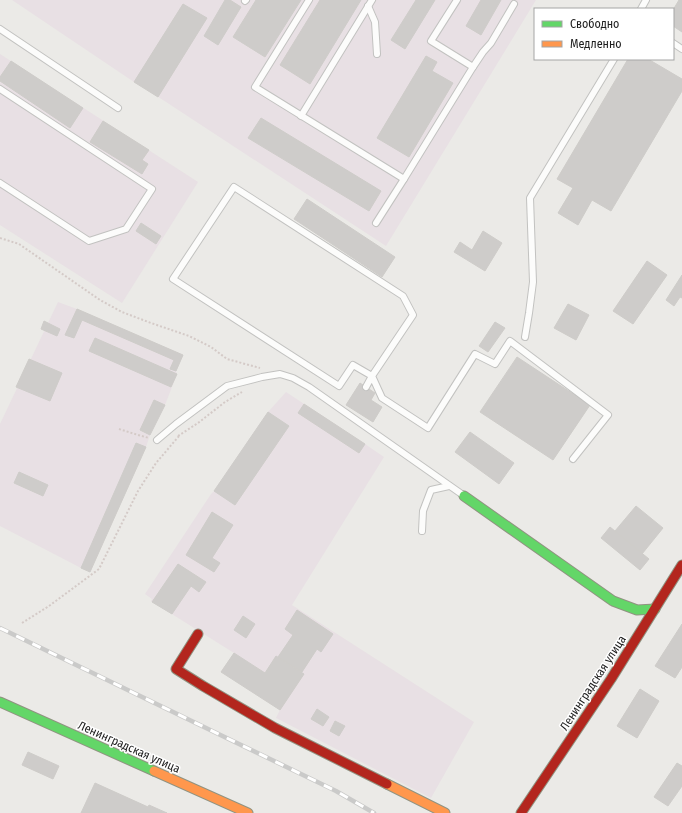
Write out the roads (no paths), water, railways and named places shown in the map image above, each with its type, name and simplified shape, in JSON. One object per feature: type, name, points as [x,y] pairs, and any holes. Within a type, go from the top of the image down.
[{"type":"street","points":[[464,496],[613,601],[636,610],[655,609]]},
{"type":"street","name":"Ленинградская улица","points":[[521,813],[611,679],[682,565]]},
{"type":"street","points":[[198,634],[176,669],[202,686],[275,728],[444,813]]},
{"type":"street","name":"Ленинградская улица","points":[[0,702],[248,813]]},
{"type":"lane","points":[[309,0],[255,88],[404,179]]},
{"type":"lane","points":[[301,116],[372,0]]},
{"type":"lane","points":[[457,0],[431,41],[472,67]]},
{"type":"lane","points":[[376,223],[472,67],[491,44],[514,4]]},
{"type":"lane","points":[[368,6],[375,22],[377,54]]},
{"type":"lane","points":[[0,29],[118,108]]},
{"type":"lane","points":[[525,337],[533,282],[530,198],[613,60]]},
{"type":"lane","points":[[0,89],[152,189],[126,229],[89,241],[0,183]]},
{"type":"lane","points":[[366,387],[372,376],[413,315],[403,296],[234,187],[173,279],[339,386],[353,365],[372,376],[382,398],[428,428],[475,354],[495,364],[510,341],[608,415],[573,459]]},
{"type":"lane","points":[[157,440],[227,386],[280,374],[293,378],[348,411],[464,496]]},
{"type":"lane","points":[[422,531],[423,511],[431,490],[449,486]]},
{"type":"railway","points":[[0,628],[336,791],[374,813]]}]
